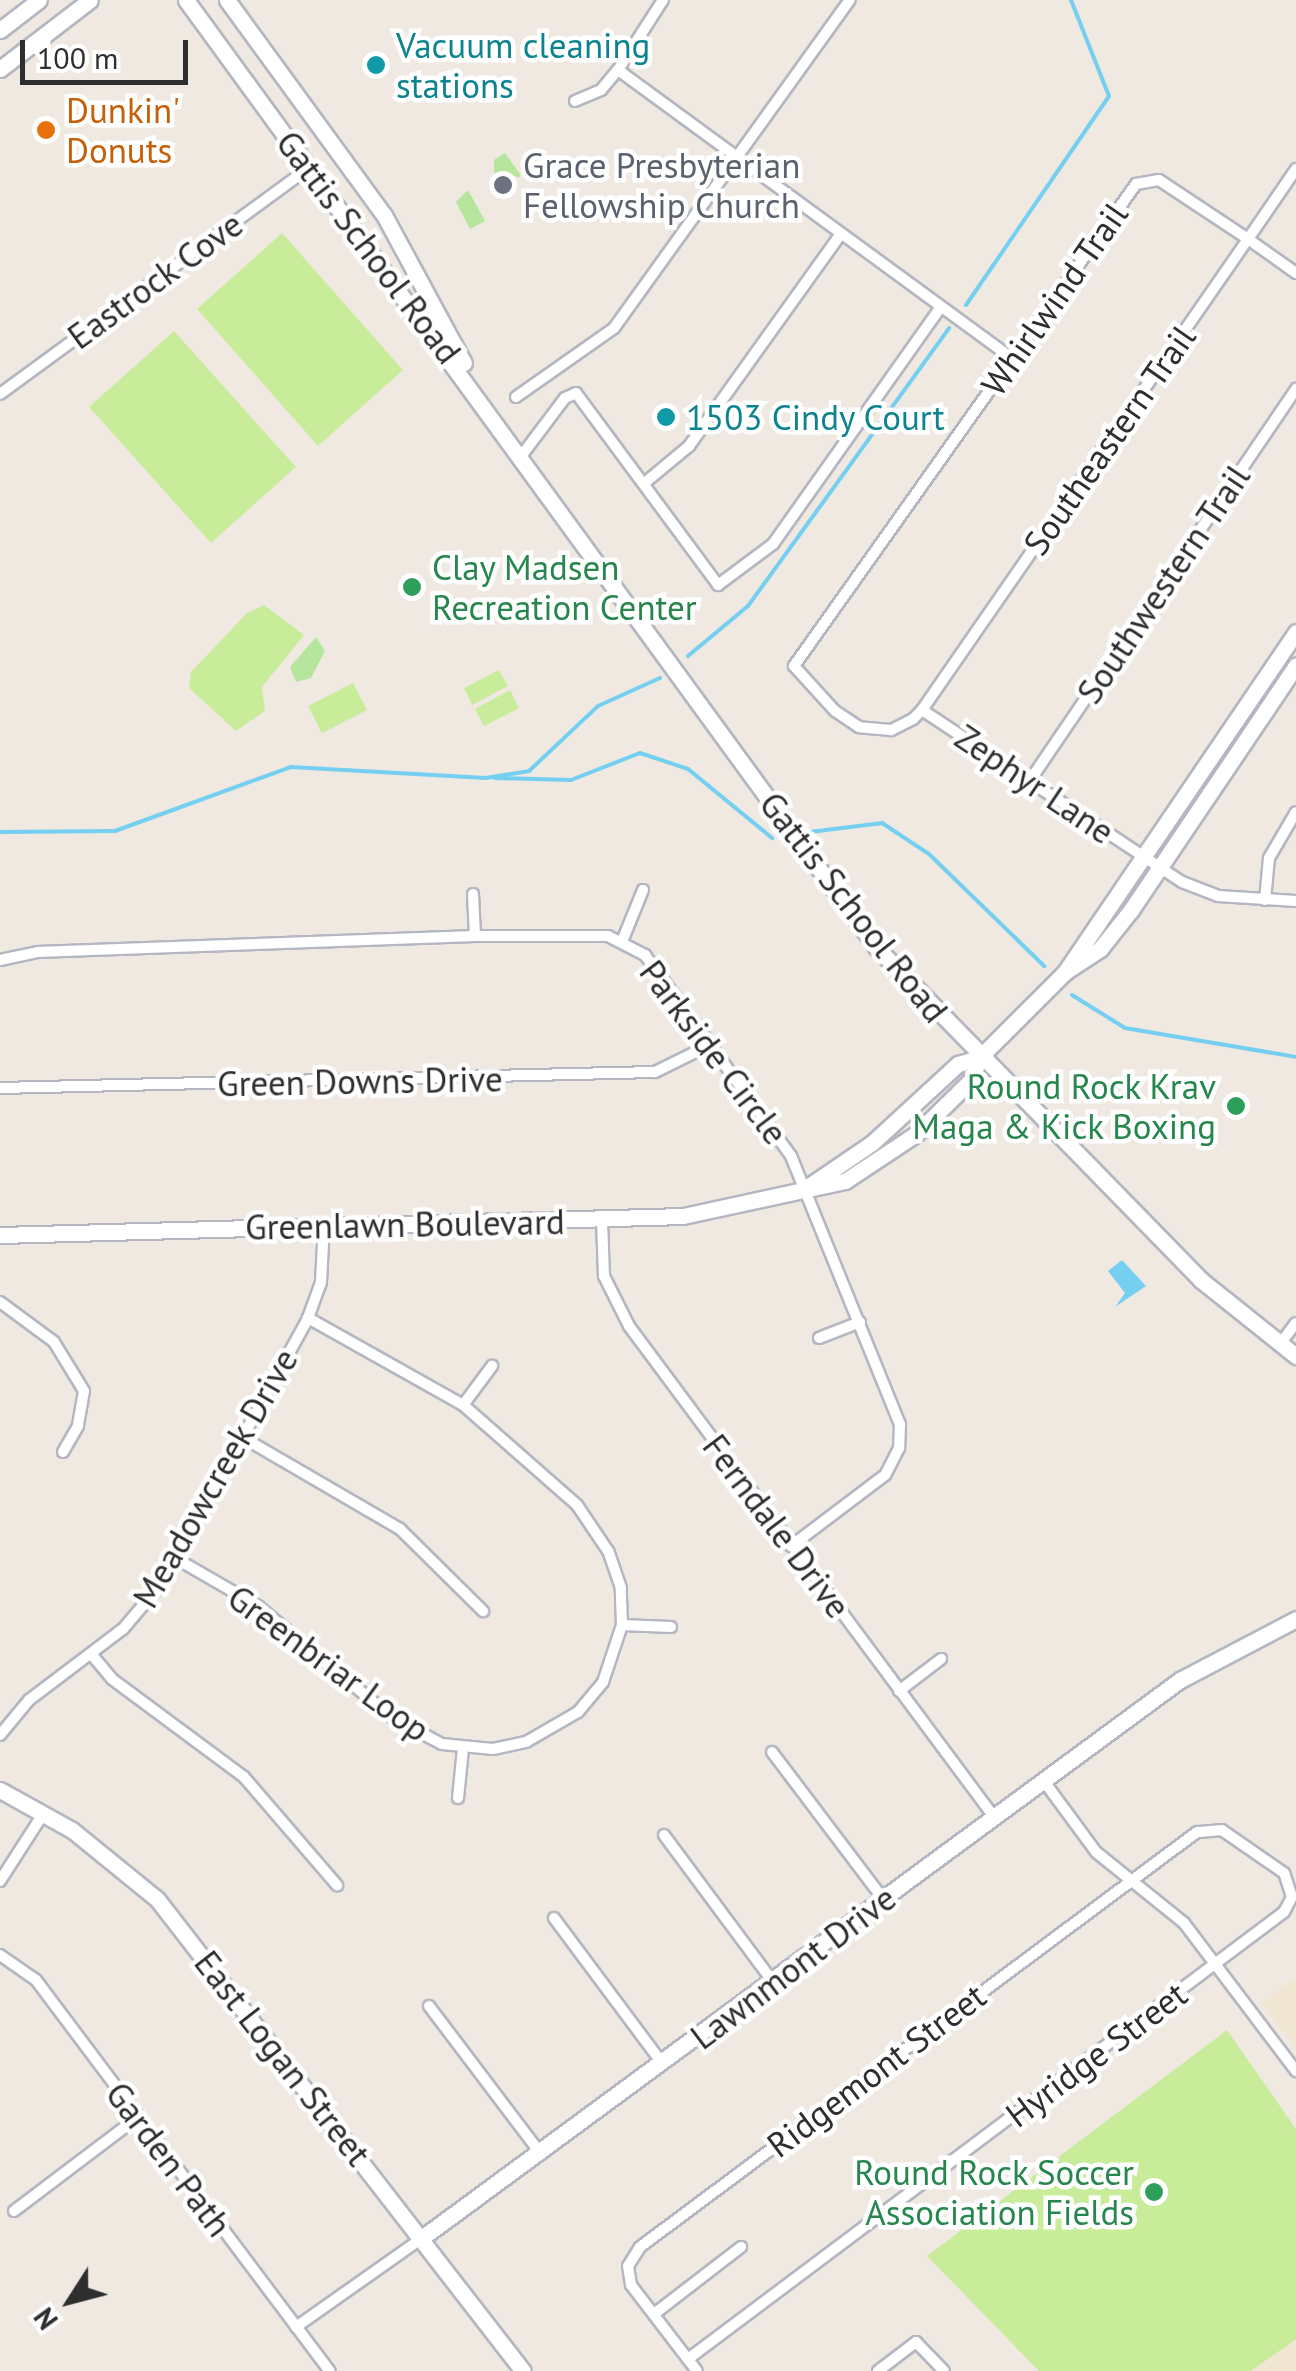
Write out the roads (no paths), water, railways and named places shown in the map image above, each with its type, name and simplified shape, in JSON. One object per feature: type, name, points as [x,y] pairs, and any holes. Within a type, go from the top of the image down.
[{"type":"main road","points":[[0,30],[39,0]]},
{"type":"main road","points":[[0,68],[90,0]]},
{"type":"main road","points":[[172,0],[198,16]]},
{"type":"main road","name":"Gattis School Road","points":[[186,0],[481,398],[876,947],[979,1058],[1200,1280],[1296,1356]]},
{"type":"main road","name":"Gattis School Road","points":[[227,0],[384,214],[481,398]]},
{"type":"main road","name":"Greenlawn Boulevard","points":[[0,1235],[602,1220],[712,1213],[846,1181],[904,1145],[972,1079],[979,1058],[1065,972],[1296,632]]},
{"type":"main road","name":"Greenlawn Boulevard","points":[[1065,972],[1100,949],[1160,869],[1296,665]]},
{"type":"main road","name":"Greenlawn Boulevard","points":[[806,1188],[872,1143],[958,1064],[979,1058]]},
{"type":"main road","name":"Lawnmont Drive","points":[[423,2238],[1212,1659],[1296,1619]]},
{"type":"main road","name":"East Logan Street","points":[[0,1790],[114,1858],[177,1921],[523,2371]]},
{"type":"street","points":[[575,101],[600,90],[618,70],[664,0]]},
{"type":"street","points":[[516,397],[614,328],[850,0]]},
{"type":"street","points":[[618,70],[1011,358]]},
{"type":"street","name":"Eastrock Cove","points":[[0,394],[310,167]]},
{"type":"street","name":"Southeastern Trail","points":[[922,710],[1296,170]]},
{"type":"street","name":"Whirlwind Trail","points":[[794,666],[1011,358],[1144,180],[1159,180],[1248,239]]},
{"type":"street","points":[[647,481],[689,446],[841,234]]},
{"type":"street","points":[[1248,239],[1296,273]]},
{"type":"street","points":[[522,455],[565,398],[576,393],[647,481],[718,585],[774,544],[940,308]]},
{"type":"street","name":"Southwestern Trail","points":[[1031,779],[1296,389]]},
{"type":"street","name":"Zephyr Lane","points":[[794,666],[835,711],[860,726],[891,730],[922,710],[1031,779],[1160,869],[1200,891],[1296,901]]},
{"type":"street","points":[[1265,900],[1269,858],[1296,812]]},
{"type":"street","points":[[623,940],[643,890]]},
{"type":"street","points":[[474,894],[475,936]]},
{"type":"street","name":"Parkside Circle","points":[[0,960],[56,951],[475,936],[623,940],[661,971],[782,1140],[806,1188],[896,1411],[899,1448],[876,1485],[791,1546]]},
{"type":"street","name":"Green Downs Drive","points":[[0,1088],[654,1072],[712,1044]]},
{"type":"street","name":"Ferndale Drive","points":[[602,1220],[604,1276],[618,1310],[994,1817]]},
{"type":"street","name":"Meadowcreek Drive","points":[[0,1735],[29,1700],[92,1655],[138,1615],[308,1318],[321,1282],[324,1225]]},
{"type":"street","points":[[0,1302],[54,1342],[84,1391],[78,1426],[64,1452]]},
{"type":"street","name":"Greenbriar Loop","points":[[174,1558],[298,1635],[408,1729],[463,1749],[526,1742],[578,1712],[603,1682],[622,1625],[619,1578],[594,1527],[558,1485],[463,1405],[308,1318]]},
{"type":"street","points":[[819,1338],[860,1322]]},
{"type":"street","points":[[1280,1344],[1296,1323]]},
{"type":"street","points":[[463,1405],[492,1366]]},
{"type":"street","points":[[242,1437],[400,1529],[483,1611]]},
{"type":"street","points":[[622,1625],[671,1628]]},
{"type":"street","points":[[92,1655],[127,1690],[244,1777],[337,1884]]},
{"type":"street","points":[[899,1691],[941,1659]]},
{"type":"street","points":[[458,1798],[463,1749]]},
{"type":"street","points":[[772,1752],[883,1900]]},
{"type":"street","points":[[1043,1780],[1096,1852],[1172,1910],[1296,2071]]},
{"type":"street","points":[[0,1882],[43,1814]]},
{"type":"street","name":"Ridgemont Street","points":[[654,2314],[631,2285],[628,2266],[640,2247],[1197,1832],[1214,1828],[1284,1873],[1292,1888],[1289,1906],[1215,1965]]},
{"type":"street","points":[[664,1835],[773,1982]]},
{"type":"street","points":[[554,1918],[663,2064]]},
{"type":"street","name":"Garden Path","points":[[0,1956],[36,1980],[330,2371]]},
{"type":"street","name":"Hyridge Street","points":[[688,2359],[1215,1965]]},
{"type":"street","points":[[429,2006],[540,2154]]},
{"type":"street","points":[[14,2211],[137,2118]]},
{"type":"street","name":"Lawnmont Drive","points":[[296,2328],[423,2238]]},
{"type":"street","points":[[697,2371],[654,2314],[742,2247]]},
{"type":"street","points":[[878,2371],[916,2342],[944,2371]]},
{"type":"water","points":[[1122,1260],[1146,1286],[1115,1307],[1125,1293],[1108,1271]]},
{"type":"waterway","points":[[966,305],[1109,96],[1071,0]]},
{"type":"waterway","points":[[688,656],[748,606],[949,328]]},
{"type":"waterway","points":[[0,832],[115,831],[291,767],[486,778],[529,771],[598,706],[660,678]]},
{"type":"waterway","points":[[495,778],[571,780],[640,753],[688,769],[772,838]]},
{"type":"waterway","points":[[810,832],[882,823],[929,854],[1044,966]]},
{"type":"waterway","points":[[1072,995],[1125,1028],[1296,1057]]},
{"type":"place","name":"Vacuum cleaning stations","points":[[376,65]]},
{"type":"place","name":"Dunkin' Donuts","points":[[46,130]]},
{"type":"place","name":"Grace Presbyterian Fellowship Church","points":[[503,185]]},
{"type":"place","name":"1503 Cindy Court","points":[[666,417]]},
{"type":"place","name":"Clay Madsen Recreation Center","points":[[412,587]]},
{"type":"place","name":"Round Rock Krav Maga & Kick Boxing","points":[[1236,1106]]},
{"type":"place","name":"Round Rock Soccer Association Fields","points":[[1154,2192]]}]
